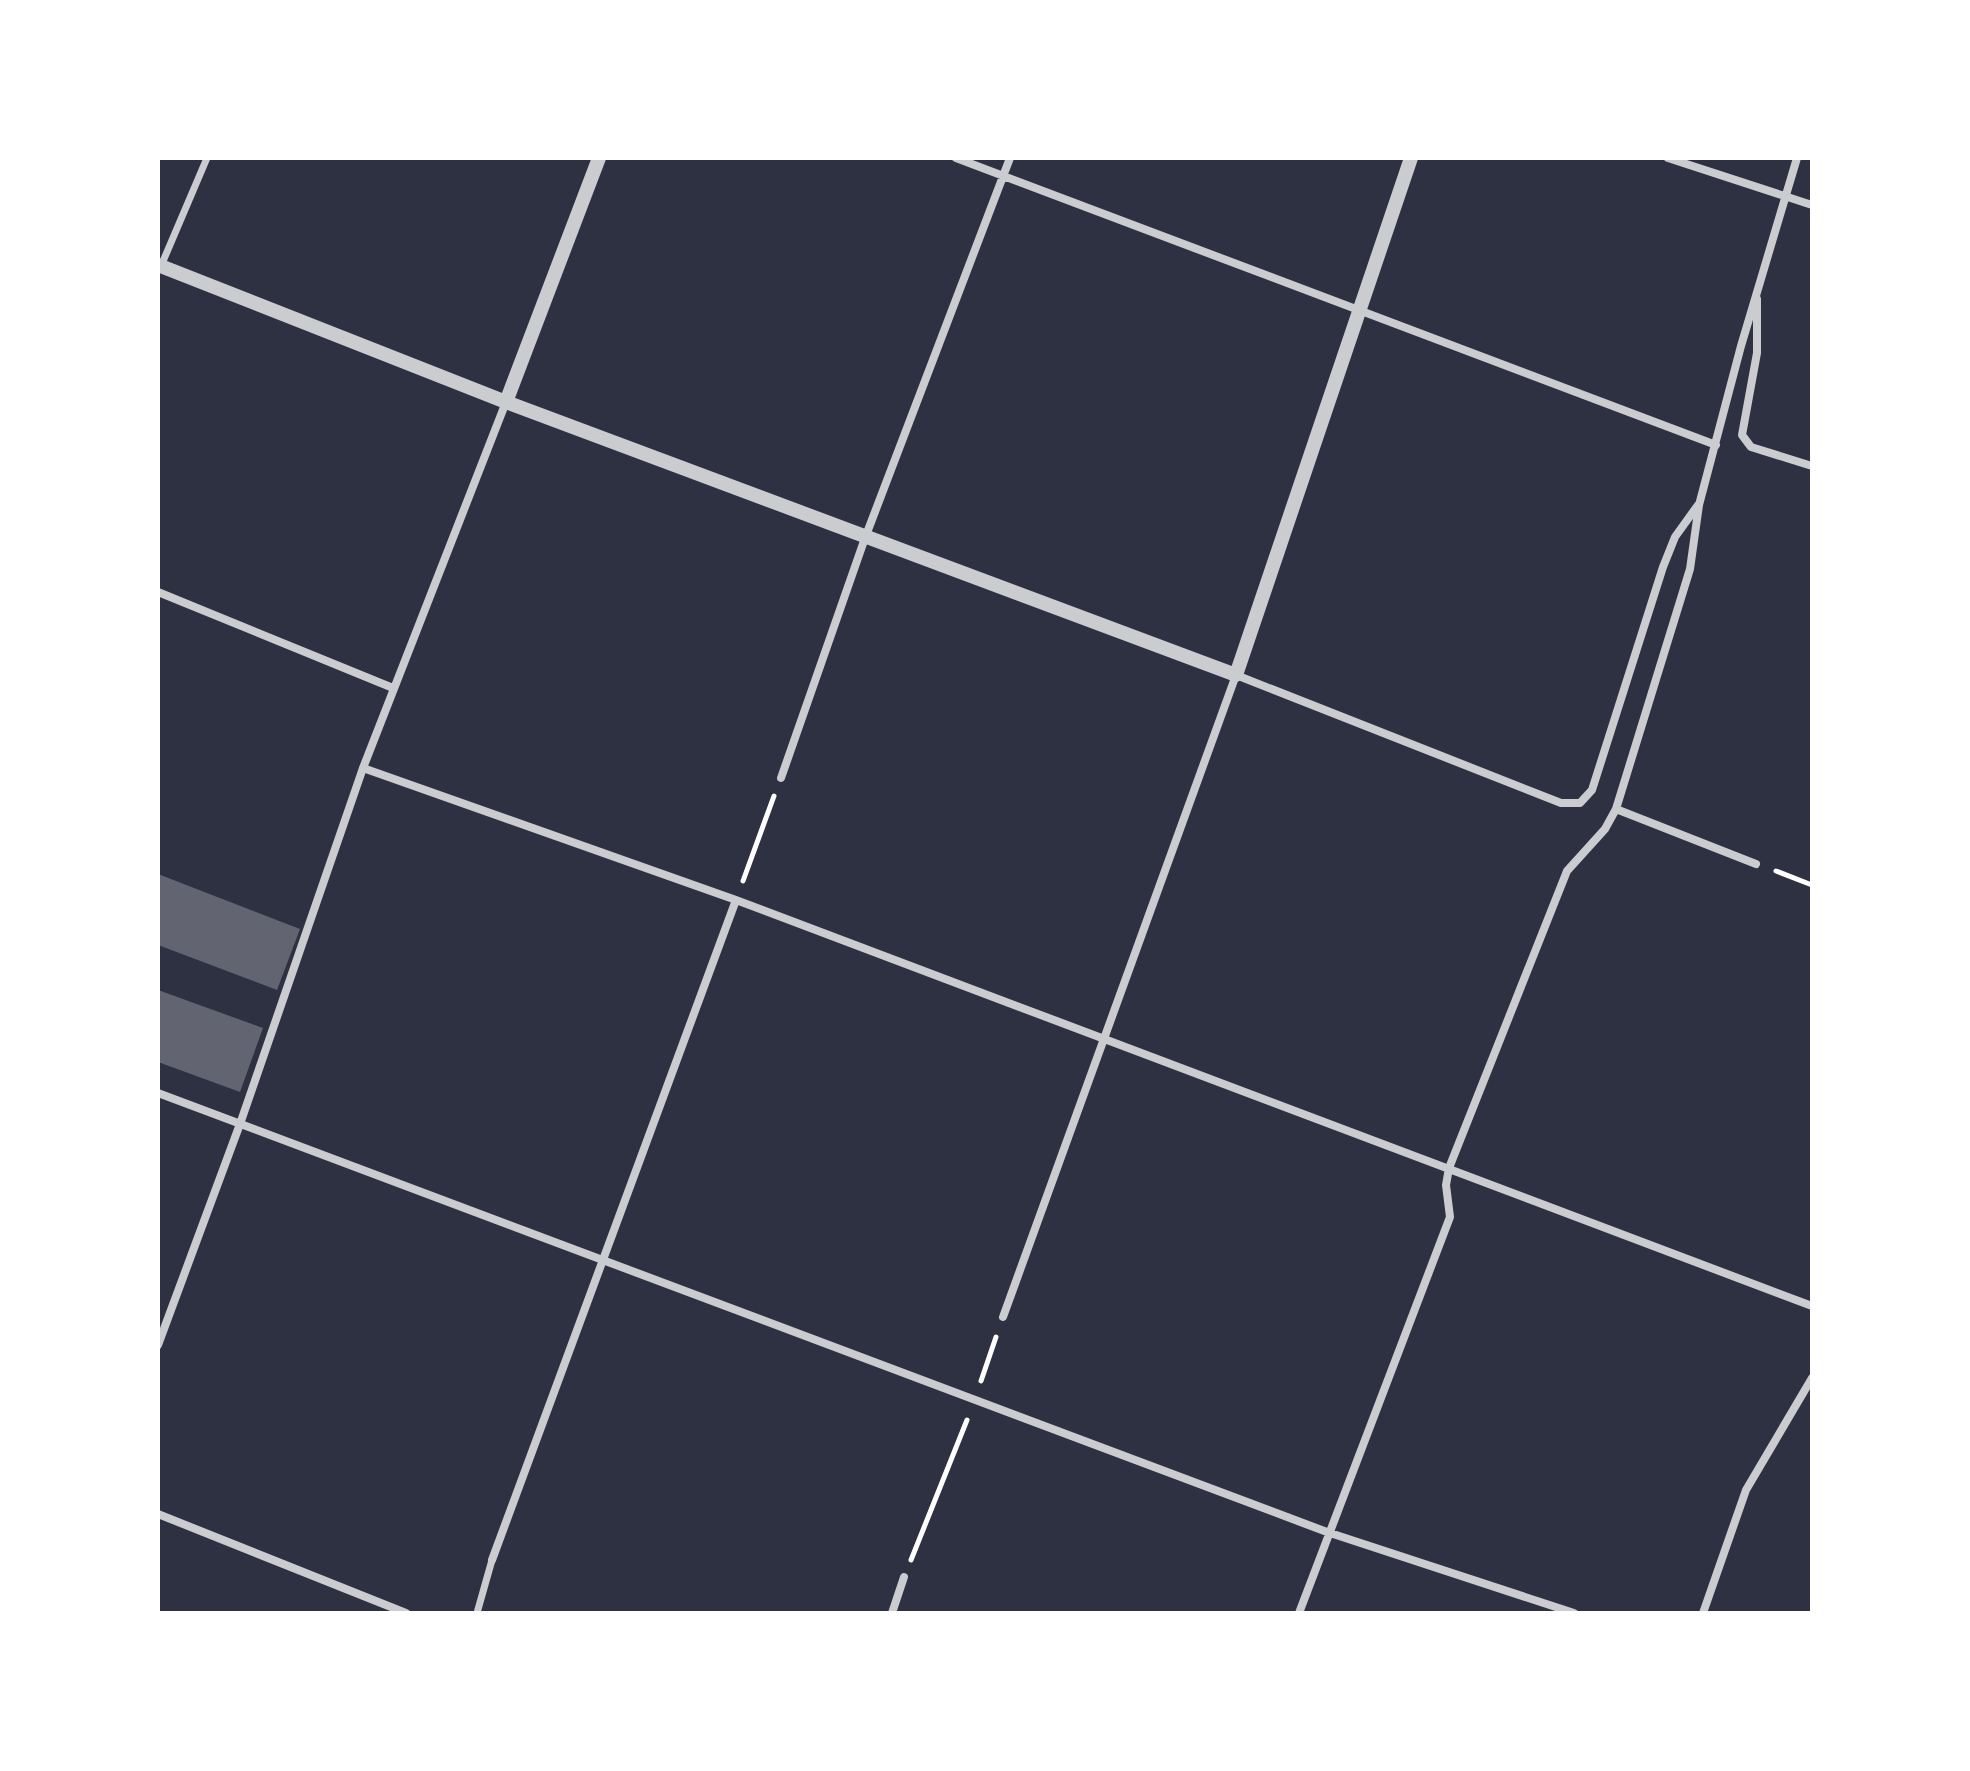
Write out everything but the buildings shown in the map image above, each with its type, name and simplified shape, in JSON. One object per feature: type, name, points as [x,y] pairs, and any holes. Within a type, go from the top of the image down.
[{"type":"street","points":[[207,158],[159,268],[865,538],[1236,675],[1561,803],[1580,803],[1592,790],[1663,567],[1675,537],[1699,505]]},
{"type":"street","points":[[158,1345],[240,1124],[363,768],[599,158]]},
{"type":"street","points":[[956,158],[1716,445]]},
{"type":"street","points":[[781,778],[865,538],[1010,158]]},
{"type":"street","points":[[1003,1317],[1236,675],[1411,158]]},
{"type":"street","points":[[1668,158],[1812,205]]},
{"type":"street","points":[[1299,1613],[1327,1532],[1450,1217],[1446,1185],[1449,1168],[1567,871],[1605,829],[1616,809],[1690,569],[1699,505],[1756,294],[1797,158]]},
{"type":"street","points":[[1756,294],[1760,323],[1742,435],[1751,447],[1812,466]]},
{"type":"street","points":[[158,592],[393,688]]},
{"type":"street","points":[[363,768],[736,900],[1812,1306]]},
{"type":"street","points":[[1616,809],[1756,864]]},
{"type":"street","points":[[477,1613],[492,1560],[605,1262],[736,900]]},
{"type":"street","points":[[158,1093],[1327,1532],[1574,1613]]},
{"type":"street","points":[[1703,1613],[1746,1490],[1812,1378]]},
{"type":"street","points":[[158,1514],[406,1613]]},
{"type":"street","points":[[892,1613],[904,1577]]},
{"type":"path","points":[[736,900],[781,778]]},
{"type":"path","points":[[1756,864],[1812,885]]},
{"type":"path","points":[[904,1577],[976,1398],[1003,1317]]}]
